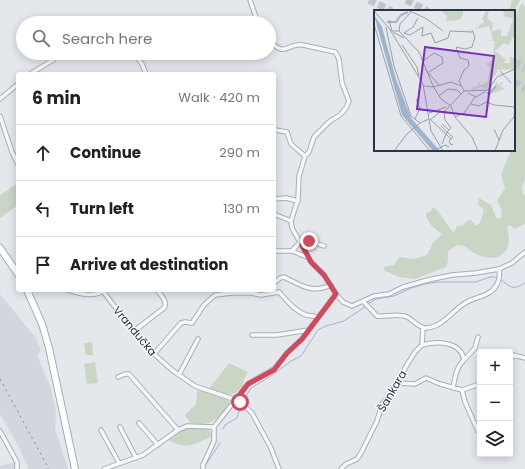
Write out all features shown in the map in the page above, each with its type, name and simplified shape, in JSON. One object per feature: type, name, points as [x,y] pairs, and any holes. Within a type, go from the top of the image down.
[{"type":"main road","points":[[0,248],[16,271]]},
{"type":"main road","points":[[30,292],[49,348],[75,469]]},
{"type":"street","points":[[250,0],[256,16]]},
{"type":"street","points":[[276,47],[281,50],[286,50],[298,44],[335,52],[339,59],[342,83],[349,101],[346,108],[340,115],[330,121],[314,137],[309,152],[305,156],[300,176],[298,200],[291,221],[292,228],[308,257],[343,302],[352,306],[366,304],[374,296],[389,294],[403,287],[428,280],[452,275],[499,269],[512,263],[525,252]]},
{"type":"street","points":[[33,72],[53,60]]},
{"type":"street","points":[[139,60],[145,72]]},
{"type":"street","points":[[0,100],[16,86]]},
{"type":"street","points":[[0,116],[16,160]]},
{"type":"street","points":[[276,130],[287,132],[292,144],[305,156]]},
{"type":"street","points":[[276,199],[286,198],[298,200]]},
{"type":"street","points":[[276,215],[291,221]]},
{"type":"street","points":[[292,250],[301,243],[309,241],[324,246]]},
{"type":"street","points":[[276,251],[292,250],[308,257]]},
{"type":"street","points":[[366,304],[377,316],[399,315],[407,317],[423,328],[431,327],[440,323],[466,302],[490,292],[496,286],[500,276],[499,269]]},
{"type":"street","points":[[276,281],[284,277],[295,284],[313,289],[321,289],[331,285]]},
{"type":"street","points":[[75,292],[97,294],[100,292]]},
{"type":"street","name":"Vrandučka","points":[[105,292],[145,346],[179,376],[206,391],[239,402]]},
{"type":"street","points":[[134,331],[166,305],[166,302],[158,292]]},
{"type":"street","points":[[154,354],[181,323],[192,323],[204,305],[215,295],[257,292],[267,294],[279,292],[283,298],[302,313],[318,317]]},
{"type":"street","points":[[203,469],[203,465],[214,441],[214,427],[239,402],[248,384],[274,370],[287,353],[302,339],[336,294]]},
{"type":"street","points":[[423,328],[422,345],[437,343],[454,345],[463,355],[464,360]]},
{"type":"street","points":[[252,335],[277,335],[309,330]]},
{"type":"street","points":[[453,388],[460,363],[475,348],[478,337]]},
{"type":"street","points":[[179,376],[198,340]]},
{"type":"street","name":"Šankara","points":[[340,469],[346,464],[357,459],[361,453],[377,421],[382,404],[399,383],[405,368],[415,352],[422,345]]},
{"type":"street","points":[[513,355],[525,358]]},
{"type":"street","points":[[118,377],[129,374],[178,430]]},
{"type":"street","points":[[399,383],[415,384],[426,378],[462,390],[477,385]]},
{"type":"street","points":[[462,390],[465,402],[477,429]]},
{"type":"street","points":[[239,402],[252,413],[271,448],[279,469]]},
{"type":"street","points":[[139,423],[158,445]]},
{"type":"street","points":[[104,469],[143,455],[178,430],[187,426],[214,427]]},
{"type":"street","points":[[120,427],[136,458]]},
{"type":"street","points":[[101,430],[119,464]]},
{"type":"street","points":[[0,431],[17,462],[17,469]]},
{"type":"shaded area","points":[[0,294],[35,337],[41,350],[37,355],[51,389],[56,412],[55,429],[68,469],[28,469],[19,447],[0,414]]},
{"type":"shaded area","points":[[17,462],[17,469],[0,469],[0,466]]},
{"type":"green space","points":[[512,0],[520,0],[515,10],[509,10]]},
{"type":"green space","points":[[522,3],[525,7],[525,179],[522,187],[523,194],[525,195],[525,224],[515,229],[510,225],[507,227],[509,244],[505,252],[500,256],[488,258],[469,250],[465,246],[457,245],[448,251],[448,261],[446,267],[415,279],[399,277],[385,271],[383,267],[394,265],[399,257],[414,259],[427,255],[433,243],[442,234],[431,225],[426,216],[426,213],[430,212],[433,207],[439,212],[454,233],[457,226],[462,226],[467,221],[471,220],[476,226],[480,223],[484,210],[478,204],[479,198],[491,205],[498,219],[501,218],[502,210],[497,201],[505,188],[501,175],[511,151],[515,151],[515,18]]},
{"type":"green space","points":[[16,184],[16,206],[0,218],[0,195]]},
{"type":"green space","points":[[92,342],[93,355],[86,355],[84,343]]},
{"type":"green space","points":[[95,362],[98,383],[87,384],[84,364]]},
{"type":"green space","points":[[229,363],[248,372],[243,382],[243,386],[235,393],[227,395],[209,389]]},
{"type":"green space","points":[[199,390],[228,400],[230,404],[214,421],[209,423],[191,423],[185,415],[196,404],[197,391]]},
{"type":"green space","points":[[185,428],[208,428],[212,436],[196,444],[186,446],[169,440]]},
{"type":"waterway","points":[[368,304],[376,299],[394,296],[411,288],[425,284],[439,282],[476,282],[490,277],[497,277]]},
{"type":"waterway","points":[[500,279],[512,287],[517,287],[525,283]]},
{"type":"waterway","points":[[242,403],[251,388],[301,356],[318,330],[344,321],[366,306]]},
{"type":"waterway","points":[[223,429],[225,425],[237,418],[241,406]]},
{"type":"waterway","points":[[205,466],[220,443]]},
{"type":"tunnel","points":[[369,0],[390,10]]},
{"type":"tunnel","points":[[406,0],[426,10]]},
{"type":"tunnel","points":[[515,63],[525,69]]},
{"type":"tunnel","points":[[515,82],[525,89]]},
{"type":"railway","points":[[0,379],[49,469]]},
{"type":"route","points":[[240,402],[235,401],[248,384],[274,370],[287,353],[302,339],[336,294],[324,275],[308,257],[302,245],[309,241]]}]
